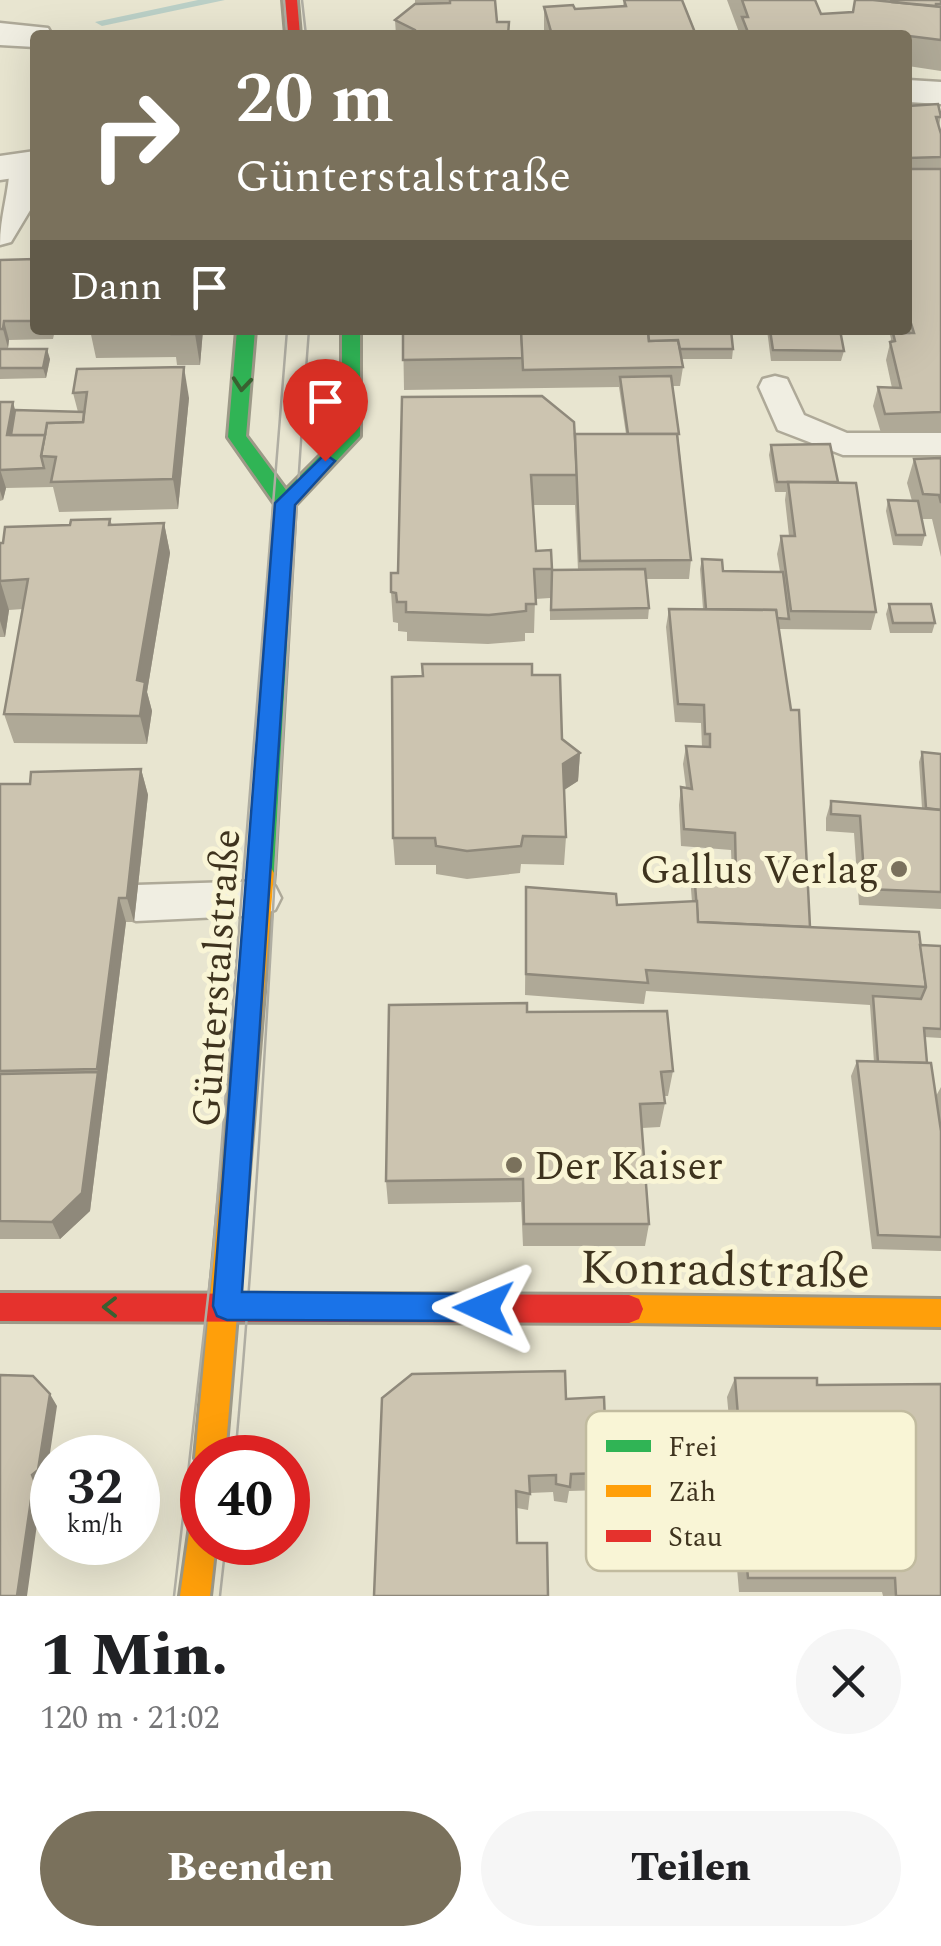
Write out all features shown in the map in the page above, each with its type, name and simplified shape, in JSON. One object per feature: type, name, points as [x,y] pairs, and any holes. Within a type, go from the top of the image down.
[{"type":"main road","points":[[290,0],[293,30]]},
{"type":"main road","points":[[246,335],[238,437],[285,503],[351,436],[351,335]]},
{"type":"main road","name":"Günterstalstraße","points":[[211,1435],[217,1306],[260,898],[285,503]]},
{"type":"main road","name":"Konradstraße","points":[[0,1308],[217,1306],[941,1313]]},
{"type":"main road","points":[[196,1596],[199,1565]]},
{"type":"street","points":[[0,34],[30,36]]},
{"type":"street","points":[[912,91],[941,93]]},
{"type":"lane","points":[[0,236],[22,198],[20,165]]},
{"type":"lane","points":[[775,387],[790,422],[843,444],[941,444]]},
{"type":"lane","points":[[136,903],[260,898]]},
{"type":"building","points":[[495,0],[497,22],[509,22],[508,30],[415,30],[395,20],[415,4]]},
{"type":"building","points":[[624,0],[682,0],[694,30],[551,30],[544,7],[573,5],[575,9],[626,6]]},
{"type":"building","points":[[742,0],[815,0],[821,14],[853,12],[855,0],[941,7],[941,40],[912,36],[912,30],[747,30],[742,17],[748,17]]},
{"type":"building","points":[[891,0],[941,0],[941,4],[936,6]]},
{"type":"building","points":[[938,104],[941,157],[912,158],[912,106]]},
{"type":"building","points":[[912,169],[941,169],[941,412],[885,414],[878,387],[901,388],[890,342],[895,341],[894,335],[914,333]]},
{"type":"building","points":[[30,259],[30,321],[4,321],[3,329],[0,329],[0,260]]},
{"type":"building","points":[[403,335],[521,335],[523,358],[403,360]]},
{"type":"building","points":[[521,335],[648,335],[649,341],[678,340],[683,367],[523,370]]},
{"type":"building","points":[[648,335],[732,335],[733,349],[680,349],[678,340],[649,341]]},
{"type":"building","points":[[771,335],[841,335],[844,351],[773,350]]},
{"type":"building","points":[[0,349],[47,349],[43,368],[0,368]]},
{"type":"building","points":[[184,367],[173,479],[51,482],[56,457],[41,456],[47,423],[83,422],[87,392],[73,393],[77,369]]},
{"type":"building","points":[[671,376],[679,434],[628,434],[620,377]]},
{"type":"building","points":[[542,396],[574,422],[577,475],[531,475],[536,551],[551,550],[552,569],[534,569],[536,604],[526,604],[526,611],[489,615],[406,612],[406,602],[397,602],[396,593],[391,592],[391,573],[398,573],[402,397]]},
{"type":"building","points":[[0,402],[13,402],[7,435],[45,435],[41,456],[44,468],[0,470]]},
{"type":"building","points":[[15,410],[84,412],[83,422],[47,423],[45,435],[11,435]]},
{"type":"building","points":[[575,434],[677,434],[691,560],[580,561]]},
{"type":"building","points":[[830,444],[838,482],[777,482],[771,445]]},
{"type":"building","points":[[941,458],[941,503],[939,495],[923,494],[914,459]]},
{"type":"building","points":[[788,482],[856,483],[876,612],[791,611],[781,536],[795,536]]},
{"type":"building","points":[[888,500],[918,501],[925,535],[896,535]]},
{"type":"building","points":[[110,519],[109,525],[164,523],[137,680],[145,682],[140,716],[4,714],[28,579],[0,581],[0,543],[5,527]]},
{"type":"building","points":[[702,559],[722,560],[723,571],[783,572],[789,619],[777,618],[776,610],[706,609]]},
{"type":"building","points":[[645,569],[649,608],[551,610],[552,570]]},
{"type":"building","points":[[889,604],[931,604],[935,623],[893,623]]},
{"type":"building","points":[[669,609],[776,610],[791,710],[799,710],[810,927],[698,922],[694,872],[736,875],[735,833],[684,829],[681,787],[692,789],[686,746],[710,747],[710,734],[705,734],[704,705],[678,704]]},
{"type":"building","points":[[422,664],[532,664],[532,675],[560,675],[562,739],[580,753],[563,764],[566,837],[523,836],[521,846],[467,851],[436,846],[435,838],[393,838],[392,677],[423,676]]},
{"type":"building","points":[[922,752],[941,754],[941,810],[926,808]]},
{"type":"building","points":[[141,769],[127,898],[119,898],[97,1069],[0,1071],[0,784],[30,784],[31,772]]},
{"type":"building","name":"Gallus Verlag","points":[[831,801],[941,810],[941,892],[865,889],[860,816],[831,814]]},
{"type":"building","points":[[526,887],[616,894],[617,905],[697,901],[698,922],[919,932],[926,987],[646,970],[648,983],[526,974]]},
{"type":"building","points":[[920,945],[941,946],[941,1029],[924,1028],[927,1063],[878,1062],[873,996],[921,999],[926,987]]},
{"type":"building","name":"Der Kaiser","points":[[527,1003],[527,1012],[667,1011],[673,1071],[661,1072],[665,1103],[640,1104],[649,1224],[524,1224],[523,1179],[386,1181],[389,1005]]},
{"type":"building","points":[[857,1061],[931,1063],[941,1131],[941,1237],[878,1235]]},
{"type":"building","points":[[98,1072],[82,1193],[52,1222],[0,1221],[0,1074]]},
{"type":"building","points":[[565,1371],[566,1399],[604,1397],[605,1411],[586,1411],[586,1474],[571,1474],[570,1487],[556,1484],[556,1475],[529,1476],[530,1494],[516,1491],[517,1543],[547,1543],[548,1596],[374,1596],[382,1398],[412,1374]]},
{"type":"building","points":[[0,1375],[33,1376],[50,1394],[44,1435],[30,1435],[30,1507],[17,1596],[0,1596]]},
{"type":"building","points":[[735,1378],[817,1378],[817,1385],[941,1384],[941,1596],[896,1596],[895,1578],[748,1578],[747,1571],[916,1571],[916,1411],[738,1411]]},
{"type":"waterway","points":[[102,22],[219,0]]},
{"type":"tram line","points":[[284,0],[287,30]]},
{"type":"tram line","points":[[302,0],[305,30]]},
{"type":"tram line","points":[[174,1596],[213,1253],[287,335]]},
{"type":"tram line","points":[[237,1435],[257,1176],[309,335]]},
{"type":"tram line","points":[[220,1596],[223,1565]]},
{"type":"traffic: fast","points":[[246,335],[237,437],[285,503]]},
{"type":"traffic: fast","points":[[262,873],[285,503],[351,436],[351,335]]},
{"type":"traffic: slow","points":[[212,1435],[262,873]]},
{"type":"traffic: slow","points":[[629,1309],[941,1313]]},
{"type":"traffic: slow","points":[[195,1596],[198,1565]]},
{"type":"traffic: jam","points":[[290,0],[293,30]]},
{"type":"traffic: jam","points":[[0,1307],[629,1309]]},
{"type":"place","name":"Gallus Verlag","points":[[899,869]]},
{"type":"place","name":"Der Kaiser","points":[[514,1165]]},
{"type":"route","points":[[325,461],[285,503],[260,898],[227,1306],[484,1308]]}]
